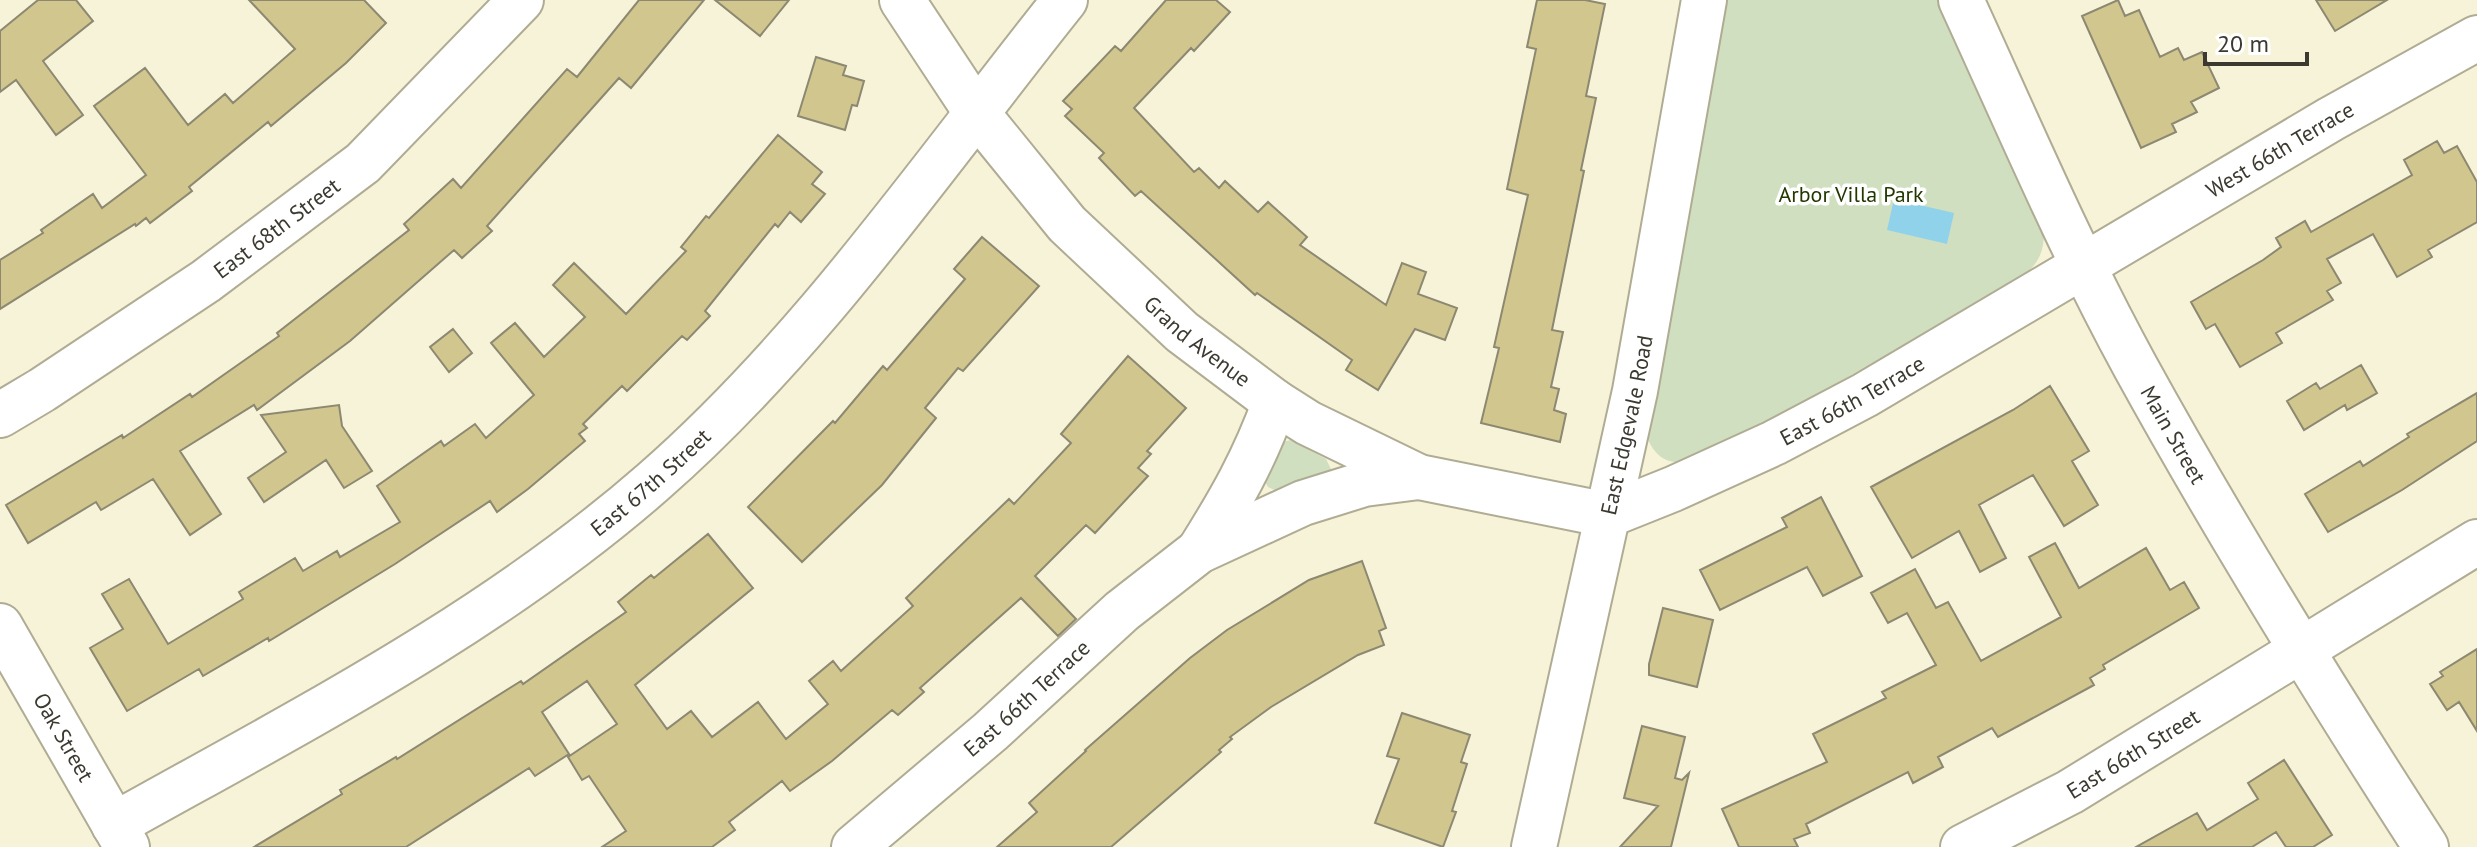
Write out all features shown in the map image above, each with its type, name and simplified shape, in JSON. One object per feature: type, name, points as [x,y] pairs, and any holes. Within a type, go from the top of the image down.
[{"type":"street","name":"East 68th Street","points":[[0,415],[206,281],[363,163],[521,0]]},
{"type":"street","name":"Grand Avenue","points":[[902,0],[976,112],[1067,224],[1182,332],[1275,402],[1308,423],[1419,477],[1608,515]]},
{"type":"street","name":"East 67th Street","points":[[120,836],[458,629],[557,561],[642,491],[720,419],[795,341],[1065,0]]},
{"type":"street","name":"East Edgevale Road","points":[[1534,847],[1635,391],[1704,0]]},
{"type":"street","name":"Main Street","points":[[1961,0],[2084,265],[2135,366],[2300,652],[2426,847]]},
{"type":"street","name":"West 66th Terrace","points":[[2084,265],[2331,119],[2477,38]]},
{"type":"street","name":"East 66th Terrace","points":[[1608,515],[1774,443],[1852,402],[2084,265]]},
{"type":"street","name":"East 66th Terrace","points":[[1199,551],[1237,492],[1263,437],[1275,402]]},
{"type":"street","name":"East 66th Terrace","points":[[854,847],[990,732],[1122,611],[1199,551],[1303,503],[1364,484],[1419,477]]},
{"type":"street","name":"East 66th Street","points":[[1963,847],[2070,792],[2477,542]]},
{"type":"street","name":"Oak Street","points":[[0,626],[120,836]]},
{"type":"green space","name":"Arbor Villa Park","points":[[1724,0],[1939,0],[2044,233],[2042,250],[2036,262],[2014,282],[1790,410],[1685,462],[1678,462],[1660,456],[1646,434]]},
{"type":"green space","points":[[1291,440],[1326,459],[1331,469],[1326,479],[1281,493],[1268,487],[1263,478],[1282,442]]},
{"type":"water","points":[[1894,199],[1954,213],[1947,244],[1887,230]]},
{"type":"building","points":[[38,0],[76,0],[93,21],[43,61],[83,115],[56,135],[16,80],[0,92],[0,31]]},
{"type":"building","points":[[249,0],[364,0],[386,23],[346,63],[271,126],[268,122],[189,187],[192,191],[150,223],[146,218],[135,224],[0,309],[0,260],[43,233],[41,230],[93,194],[102,208],[146,175],[94,106],[145,68],[188,125],[225,94],[233,103],[295,49]]},
{"type":"building","points":[[639,0],[704,0],[631,88],[619,78],[487,226],[492,231],[462,258],[454,250],[350,341],[257,410],[254,405],[180,451],[221,514],[190,535],[153,479],[101,510],[96,502],[28,543],[6,505],[122,435],[123,438],[190,394],[192,397],[279,336],[277,333],[409,230],[404,224],[453,179],[461,188],[567,69],[577,77]]},
{"type":"building","points":[[715,0],[789,0],[760,36]]},
{"type":"building","points":[[1166,0],[1216,0],[1230,12],[1134,108],[1194,172],[1199,168],[1219,188],[1225,181],[1258,212],[1268,202],[1307,237],[1300,245],[1386,305],[1402,263],[1426,272],[1418,294],[1457,308],[1445,340],[1415,329],[1378,390],[1346,370],[1352,360],[1257,293],[1255,295],[1141,191],[1135,196],[1099,158],[1104,153],[1065,116],[1072,109],[1063,101],[1115,46],[1121,51]]},
{"type":"building","points":[[1537,0],[1585,0],[1605,4],[1586,96],[1596,98],[1552,330],[1563,332],[1551,387],[1559,389],[1554,410],[1566,414],[1560,442],[1481,423],[1499,348],[1494,347],[1528,195],[1507,189],[1536,49],[1527,47]]},
{"type":"building","points":[[2118,0],[2125,16],[2139,10],[2160,57],[2178,48],[2184,60],[2202,52],[2219,88],[2191,102],[2197,112],[2172,124],[2176,132],[2141,148],[2082,16]]},
{"type":"building","points":[[2316,0],[2387,0],[2335,31]]},
{"type":"building","points":[[816,57],[846,66],[843,75],[864,81],[857,106],[852,105],[845,130],[798,116]]},
{"type":"building","points":[[778,135],[822,172],[812,184],[825,194],[801,222],[790,212],[778,227],[775,224],[705,311],[710,316],[687,340],[682,336],[627,391],[622,386],[583,424],[587,428],[579,434],[585,441],[497,512],[490,501],[269,641],[268,638],[203,676],[199,669],[127,711],[90,648],[123,629],[102,594],[129,579],[168,644],[243,599],[239,592],[295,558],[303,571],[337,551],[340,557],[400,522],[377,486],[441,441],[444,446],[475,424],[486,438],[534,395],[491,343],[515,323],[544,357],[585,317],[553,285],[574,263],[626,314],[686,251],[681,247]]},
{"type":"building","points":[[2437,141],[2444,153],[2457,146],[2477,182],[2477,222],[2428,250],[2432,257],[2397,277],[2373,234],[2327,259],[2341,283],[2327,291],[2333,300],[2276,333],[2282,343],[2240,367],[2215,324],[2206,329],[2191,302],[2263,260],[2281,247],[2276,238],[2305,221],[2311,232],[2412,175],[2404,160]]},
{"type":"building","points":[[982,237],[1039,286],[963,371],[958,368],[925,408],[936,418],[882,485],[802,562],[748,507],[833,421],[835,423],[883,366],[887,370],[965,279],[954,269]]},
{"type":"building","points":[[453,329],[472,353],[449,372],[430,347]]},
{"type":"building","points":[[1128,356],[1186,408],[1147,451],[1151,454],[1138,468],[1148,476],[1095,533],[1086,525],[1035,576],[1076,619],[1058,636],[1021,598],[920,688],[924,692],[898,715],[892,710],[832,761],[790,791],[782,781],[729,822],[735,830],[712,847],[602,847],[626,831],[589,776],[582,780],[568,757],[617,724],[587,681],[542,712],[569,754],[535,776],[529,768],[406,847],[254,847],[342,794],[340,790],[397,759],[521,681],[523,684],[626,612],[618,602],[651,575],[654,578],[708,534],[753,588],[635,685],[667,729],[691,711],[712,737],[758,702],[786,739],[828,704],[809,681],[833,661],[841,671],[913,606],[906,598],[1009,499],[1014,504],[1071,443],[1061,434]]},
{"type":"building","points":[[2361,365],[2377,393],[2347,410],[2345,405],[2304,430],[2287,401],[2316,383],[2320,389]]},
{"type":"building","points":[[2050,386],[2089,451],[2072,461],[2098,505],[2064,526],[2033,475],[1979,505],[2006,558],[1980,572],[1959,531],[1912,558],[1871,487],[2013,410]]},
{"type":"building","points":[[2477,393],[2477,441],[2402,490],[2328,532],[2305,494],[2360,461],[2363,466],[2409,437],[2407,434]]},
{"type":"building","points":[[339,405],[342,426],[372,471],[344,488],[326,460],[264,502],[248,478],[286,452],[261,415]]},
{"type":"building","points":[[1821,497],[1862,576],[1823,596],[1807,567],[1720,610],[1700,570],[1787,527],[1782,518]]},
{"type":"building","points":[[2055,543],[2079,588],[2146,548],[2170,590],[2184,582],[2199,608],[2103,665],[2105,669],[2090,678],[2094,685],[1998,737],[1992,728],[1938,757],[1943,767],[1913,783],[1908,772],[1806,824],[1810,833],[1794,839],[1798,847],[1739,847],[1722,809],[1827,762],[1813,734],[1886,698],[1882,692],[1936,665],[1907,613],[1888,623],[1871,593],[1915,569],[1936,608],[1948,602],[1981,661],[2061,617],[2029,557]]},
{"type":"building","points":[[1362,561],[1386,628],[1379,631],[1384,645],[1358,655],[1271,707],[1230,737],[1232,739],[1219,750],[1221,752],[1111,847],[997,847],[1037,812],[1029,803],[1190,658],[1227,630],[1309,580]]},
{"type":"building","points":[[1663,608],[1713,620],[1697,687],[1649,675]]},
{"type":"building","points":[[2477,649],[2477,731],[2459,702],[2447,710],[2430,684],[2443,676],[2440,672]]},
{"type":"building","points":[[1402,713],[1470,735],[1461,762],[1467,764],[1452,811],[1456,812],[1443,847],[1375,823],[1399,759],[1387,756]]},
{"type":"building","points":[[1642,726],[1685,737],[1675,778],[1682,780],[1689,773],[1671,847],[1620,847],[1658,806],[1624,798]]},
{"type":"building","points":[[2284,760],[2332,835],[2313,847],[2286,847],[2276,832],[2252,847],[2136,847],[2197,813],[2207,830],[2258,799],[2248,783]]}]
